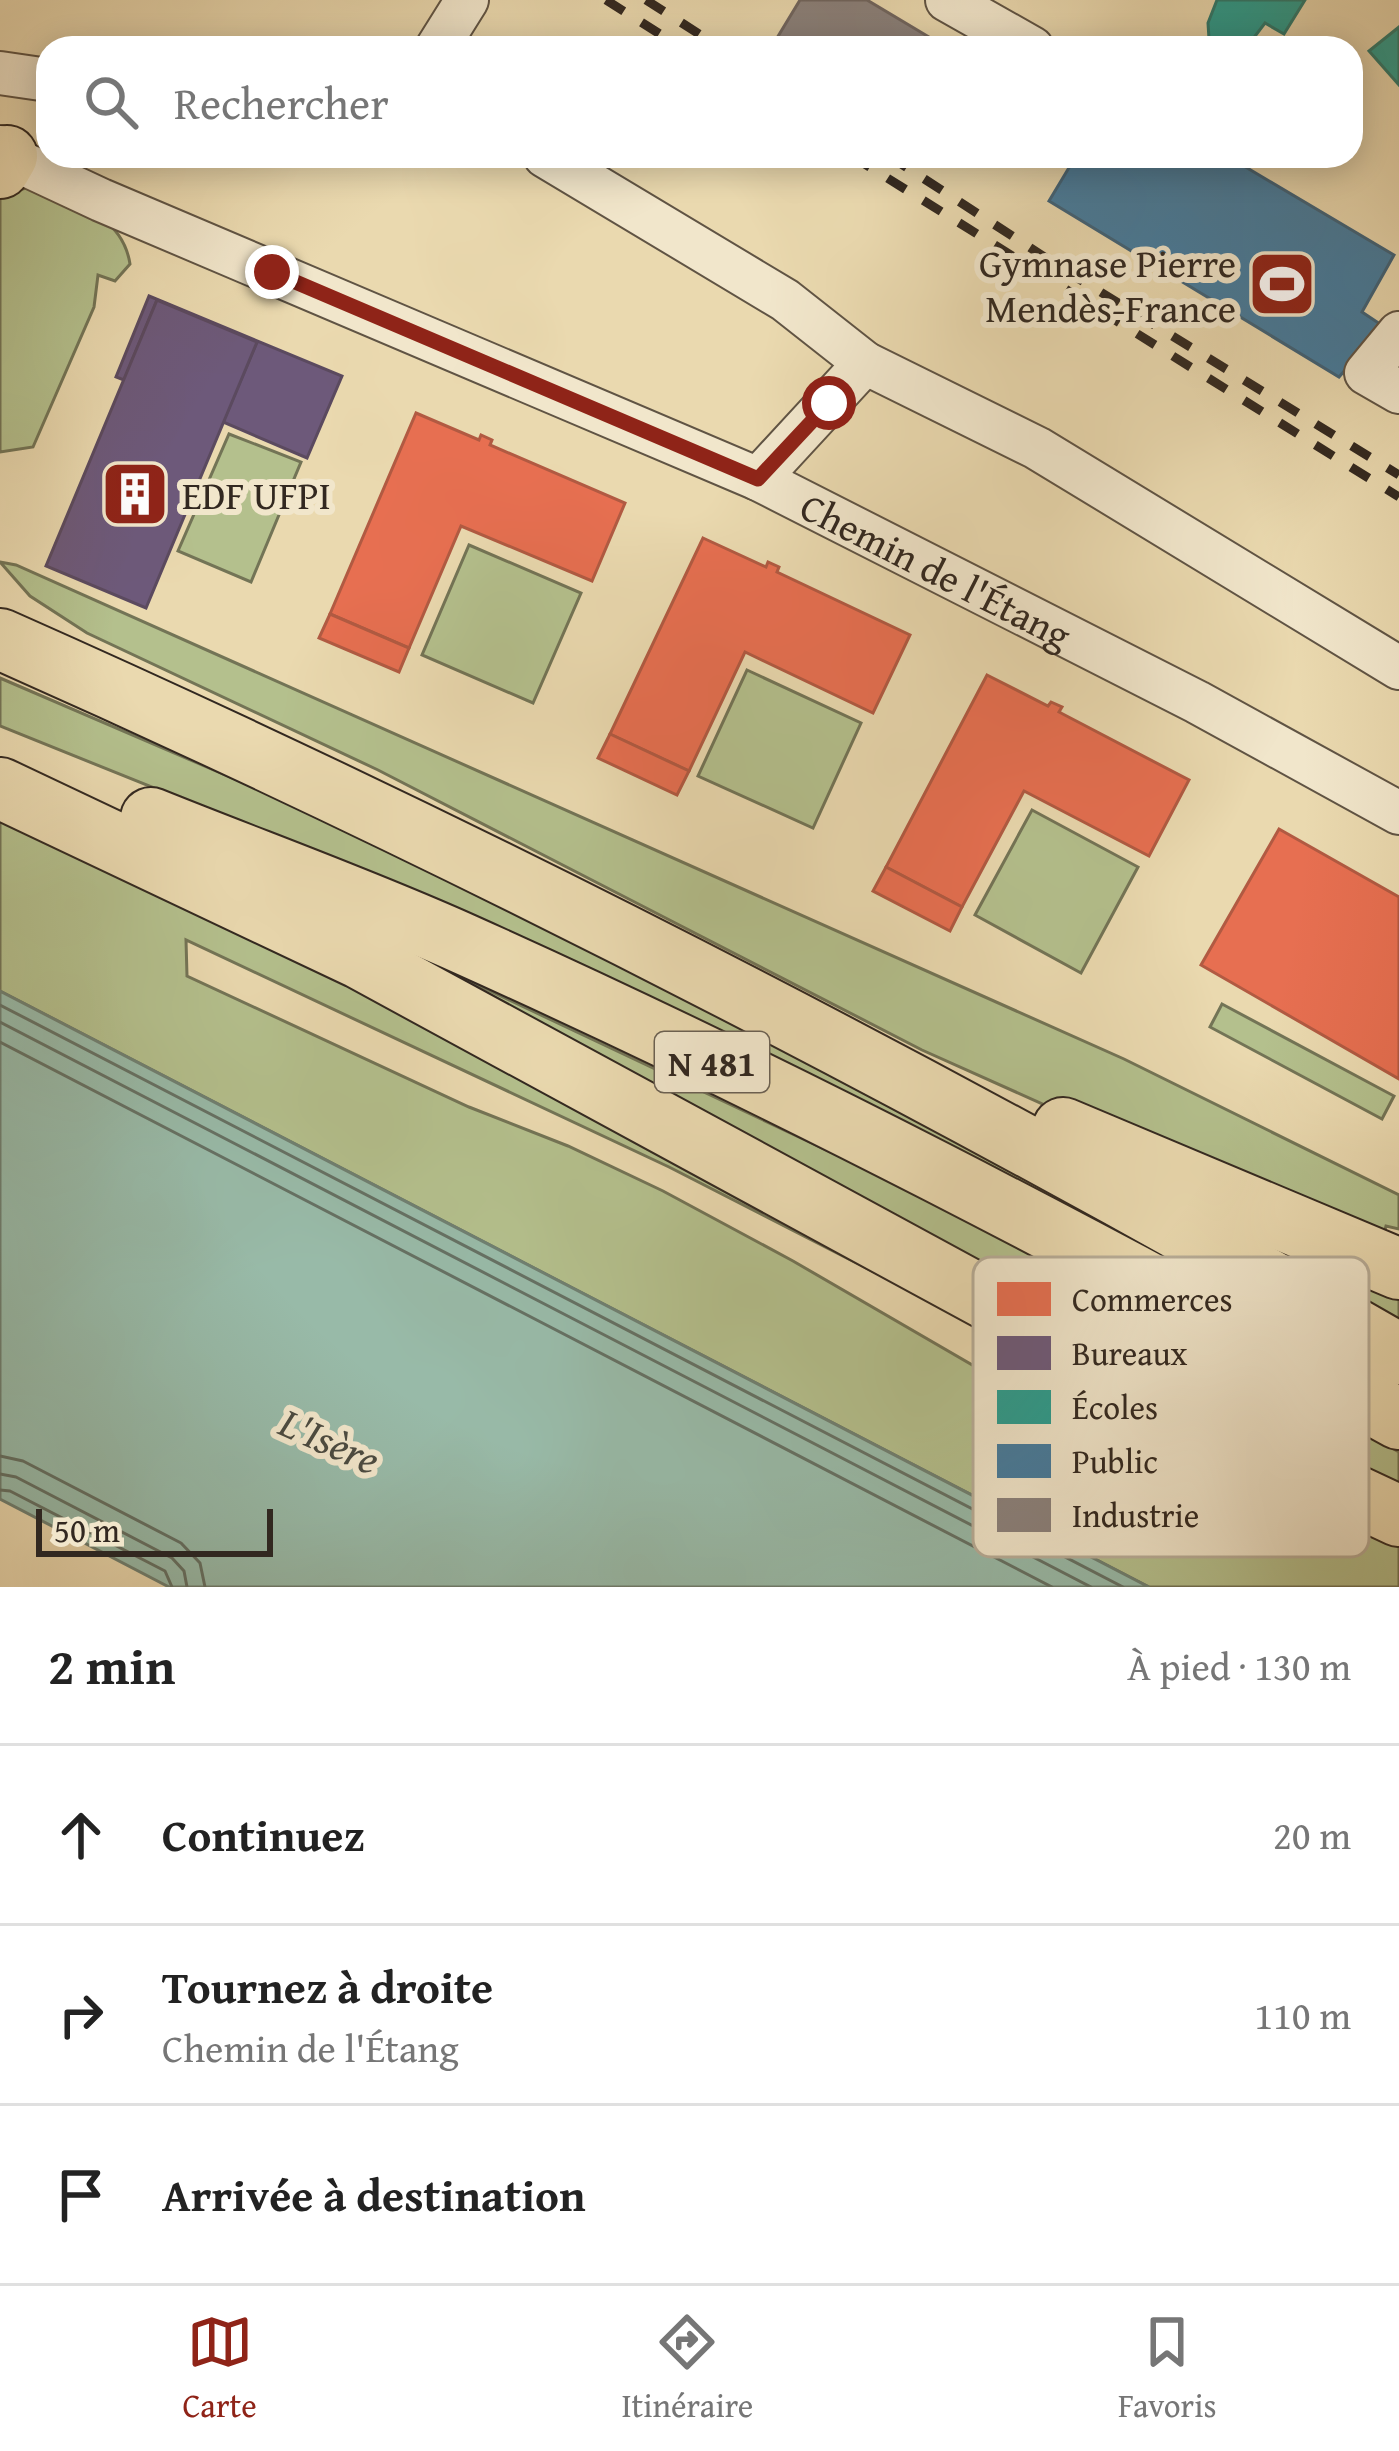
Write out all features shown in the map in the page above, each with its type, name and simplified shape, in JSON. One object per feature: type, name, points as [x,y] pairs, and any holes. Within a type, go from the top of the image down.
[{"type":"highway","points":[[0,597],[38,628],[110,667],[164,712]]},
{"type":"highway","name":"N 481","points":[[0,640],[164,712],[646,944],[1231,1257]]},
{"type":"highway","name":"N 481","points":[[0,760],[463,943],[871,1138],[1099,1257]]},
{"type":"highway","points":[[0,788],[359,958],[973,1291]]},
{"type":"highway","points":[[404,825],[655,929],[925,1067],[1399,1269]]},
{"type":"highway","name":"N 481","points":[[1369,1337],[1399,1354]]},
{"type":"highway","name":"N 481","points":[[1369,1402],[1399,1419]]},
{"type":"highway","points":[[1369,1502],[1399,1516]]},
{"type":"street","points":[[444,36],[467,0]]},
{"type":"street","points":[[947,0],[1011,36]]},
{"type":"street","points":[[0,73],[36,78]]},
{"type":"street","name":"Chemin de l'Étang","points":[[2,157],[758,479],[1197,702],[1399,813]]},
{"type":"street","points":[[565,168],[785,300],[866,363],[1037,448],[1399,668]]},
{"type":"street","points":[[1399,333],[1366,373],[1399,392]]},
{"type":"street","points":[[758,479],[866,363]]},
{"type":"green space","points":[[30,187],[78,205],[106,222],[125,247],[130,264],[115,281],[98,275],[94,307],[33,447],[0,452],[0,195]]},
{"type":"green space","points":[[229,434],[301,462],[251,582],[178,551]]},
{"type":"green space","points":[[469,545],[581,593],[533,703],[422,655]]},
{"type":"green space","points":[[0,562],[16,565],[1124,1059],[1399,1195],[1399,1229],[1386,1226],[1383,1237],[1152,1153],[922,1050],[378,770],[87,633],[30,596]]},
{"type":"green space","points":[[747,670],[861,723],[813,828],[698,776]]},
{"type":"green space","points":[[0,678],[395,848],[1143,1232],[1124,1242],[443,904],[0,726]]},
{"type":"green space","points":[[0,809],[227,915],[881,1265],[880,1275],[669,1167],[186,940],[187,976],[663,1191],[973,1365],[973,1496],[0,991]]},
{"type":"green space","points":[[1032,810],[1138,867],[1081,973],[975,915]]},
{"type":"green space","points":[[342,921],[943,1205],[1039,1257],[973,1257],[973,1268]]},
{"type":"green space","points":[[1222,1004],[1394,1096],[1382,1119],[1210,1027]]},
{"type":"green space","points":[[1225,1219],[1314,1257],[1287,1257]]},
{"type":"green space","points":[[1369,1280],[1399,1293],[1399,1325],[1369,1307]]},
{"type":"green space","points":[[1369,1436],[1399,1452],[1399,1502],[1369,1486]]},
{"type":"green space","points":[[1369,1532],[1399,1544],[1399,1587],[1149,1587],[1091,1557],[1369,1557]]},
{"type":"water","name":"L'Isère","points":[[0,991],[973,1496],[973,1557],[1091,1557],[1149,1587],[169,1587],[0,1499]]},
{"type":"building: Commerces","points":[[416,413],[479,440],[481,435],[492,440],[490,445],[625,503],[592,581],[461,526],[409,648],[330,614]]},
{"type":"building: Commerces","points":[[703,538],[766,567],[768,562],[779,567],[777,572],[910,635],[873,713],[745,652],[689,771],[610,734]]},
{"type":"building: Commerces","points":[[330,614],[409,648],[399,672],[319,638]]},
{"type":"building: Commerces","points":[[987,675],[1048,706],[1051,702],[1062,707],[1059,712],[1189,780],[1149,856],[1024,791],[962,907],[886,867]]},
{"type":"building: Commerces","points":[[610,734],[689,771],[677,795],[598,758]]},
{"type":"building: Commerces","points":[[1279,829],[1399,897],[1399,1079],[1201,965]]},
{"type":"building: Commerces","points":[[886,867],[962,907],[950,931],[873,891]]},
{"type":"building: Bureaux","points":[[149,296],[342,376],[307,458],[223,422],[257,342],[157,300],[124,380],[116,377]]},
{"type":"building: Bureaux","name":"EDF UFPI","points":[[157,300],[257,342],[146,608],[46,566]]},
{"type":"building: Écoles","points":[[1217,0],[1305,0],[1284,34],[1265,23],[1255,36],[1209,36],[1208,23]]},
{"type":"building: Écoles","points":[[1399,27],[1399,85],[1369,51]]},
{"type":"building: Public","name":"Gymnase Pierre Mendès-France","points":[[1069,168],[1247,168],[1394,255],[1362,312],[1383,326],[1339,377],[1049,201]]},
{"type":"building: Industrie","points":[[800,0],[867,0],[927,36],[778,36]]},
{"type":"railway","points":[[606,0],[663,36]]},
{"type":"railway","points":[[646,0],[702,36]]},
{"type":"railway","points":[[871,168],[1399,497]]},
{"type":"railway","points":[[907,168],[1399,475]]},
{"type":"place","name":"Gymnase Pierre Mendès-France","points":[[1282,284]]},
{"type":"place","name":"EDF UFPI","points":[[135,494]]},
{"type":"route","points":[[272,272],[758,479],[829,403]]}]
